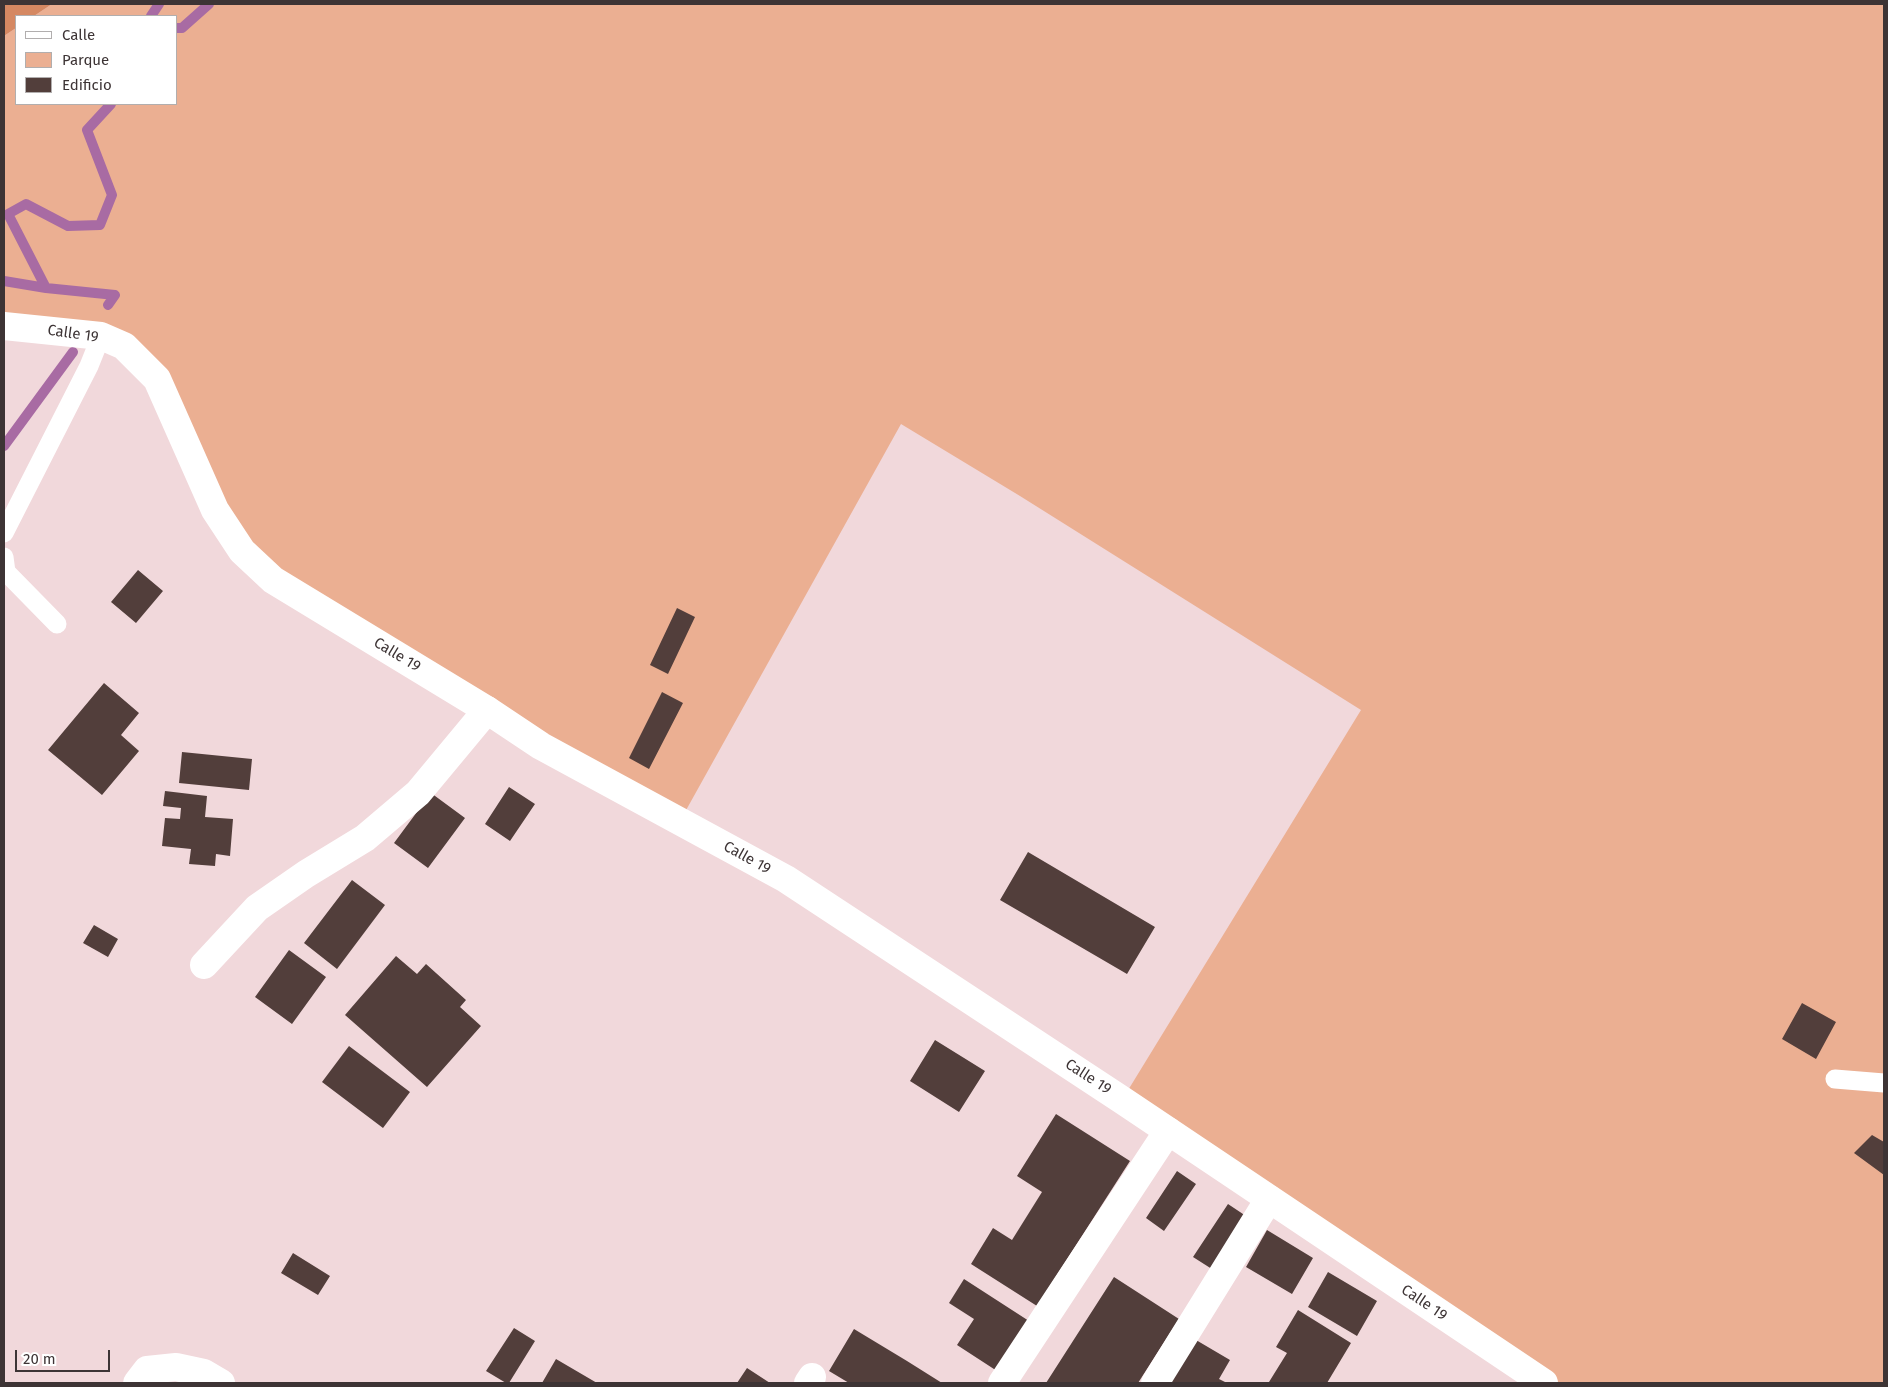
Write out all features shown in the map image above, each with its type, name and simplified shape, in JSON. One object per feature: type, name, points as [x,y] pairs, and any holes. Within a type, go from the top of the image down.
[{"type":"street","name":"Calle 19","points":[[4,326],[101,336],[124,346],[158,380],[215,510],[242,551],[273,580],[487,710],[541,746],[786,879],[1168,1131],[1544,1383]]},
{"type":"street","points":[[204,965],[257,908],[306,874],[365,838],[418,793],[487,710]]},
{"type":"street","points":[[1002,1383],[1168,1131]]},
{"type":"street","points":[[1155,1383],[1269,1199]]},
{"type":"street","points":[[137,1383],[147,1370],[176,1368],[204,1373],[221,1383]]},
{"type":"lane","points":[[4,533],[89,366],[101,336]]},
{"type":"lane","points":[[4,557],[6,572],[57,624]]},
{"type":"lane","points":[[1835,1079],[1884,1083]]},
{"type":"green space","points":[[52,4],[1884,4],[1884,1383],[1544,1383],[1122,1100],[1361,710],[1020,496],[901,424],[680,821],[273,580],[124,346],[4,326],[4,36],[15,29],[15,105],[178,105],[178,15],[36,15]]},
{"type":"shaded area","points":[[4,4],[52,4],[36,15],[15,15],[15,29],[4,36]]},
{"type":"building","points":[[138,570],[163,591],[136,623],[111,602]]},
{"type":"building","points":[[677,608],[695,617],[668,674],[650,665]]},
{"type":"building","points":[[104,683],[139,713],[121,735],[139,751],[102,795],[48,750]]},
{"type":"building","points":[[662,692],[683,703],[649,769],[629,758]]},
{"type":"building","points":[[182,752],[252,759],[249,790],[179,783]]},
{"type":"building","points":[[509,787],[535,804],[510,841],[485,824]]},
{"type":"building","points":[[165,791],[207,796],[205,817],[233,819],[230,856],[216,854],[215,866],[189,864],[191,849],[162,846],[165,818],[180,819],[181,808],[163,806]]},
{"type":"building","points":[[431,793],[465,818],[428,868],[394,843]]},
{"type":"building","points":[[1028,852],[1155,927],[1127,974],[1000,900]]},
{"type":"building","points":[[352,880],[385,905],[337,969],[304,943]]},
{"type":"building","points":[[94,925],[118,939],[108,957],[83,943]]},
{"type":"building","points":[[289,950],[326,977],[292,1024],[255,997]]},
{"type":"building","points":[[396,956],[417,974],[426,964],[466,1000],[460,1007],[481,1026],[427,1087],[345,1015]]},
{"type":"building","points":[[1802,1003],[1836,1022],[1816,1059],[1782,1039]]},
{"type":"building","points":[[935,1040],[985,1071],[959,1112],[910,1081]]},
{"type":"building","points":[[349,1046],[410,1092],[383,1128],[322,1082]]},
{"type":"building","points":[[1056,1114],[1130,1161],[1037,1306],[971,1264],[993,1228],[1012,1240],[1042,1192],[1017,1176]]},
{"type":"building","points":[[1872,1135],[1884,1142],[1884,1175],[1854,1153]]},
{"type":"building","points":[[1177,1171],[1196,1184],[1164,1231],[1146,1218]]},
{"type":"building","points":[[1228,1204],[1249,1218],[1215,1271],[1193,1257]]},
{"type":"building","points":[[1267,1230],[1313,1258],[1292,1294],[1246,1267]]},
{"type":"building","points":[[293,1253],[330,1276],[318,1295],[281,1273]]},
{"type":"building","points":[[1328,1272],[1377,1301],[1357,1336],[1308,1307]]},
{"type":"building","points":[[1114,1277],[1179,1319],[1138,1383],[1046,1383]]},
{"type":"building","points":[[964,1279],[1029,1321],[997,1371],[957,1345],[974,1319],[949,1303]]},
{"type":"building","points":[[1298,1310],[1351,1343],[1327,1383],[1269,1382],[1287,1353],[1276,1347]]},
{"type":"building","points":[[514,1328],[535,1341],[509,1383],[506,1383],[486,1371]]},
{"type":"building","points":[[854,1329],[942,1383],[849,1383],[829,1371]]},
{"type":"building","points":[[1196,1340],[1230,1360],[1219,1379],[1227,1383],[1170,1383]]},
{"type":"building","points":[[556,1359],[597,1383],[542,1383]]},
{"type":"building","points":[[747,1368],[770,1383],[737,1383]]},
{"type":"waterway","points":[[152,15],[159,4]]},
{"type":"waterway","points":[[178,28],[182,28],[209,4]]},
{"type":"waterway","points":[[108,305],[115,295],[46,288],[8,214],[26,204],[68,226],[100,225],[112,195],[87,130],[110,105]]},
{"type":"waterway","points":[[4,281],[46,288]]},
{"type":"waterway","points":[[4,446],[73,352]]}]
